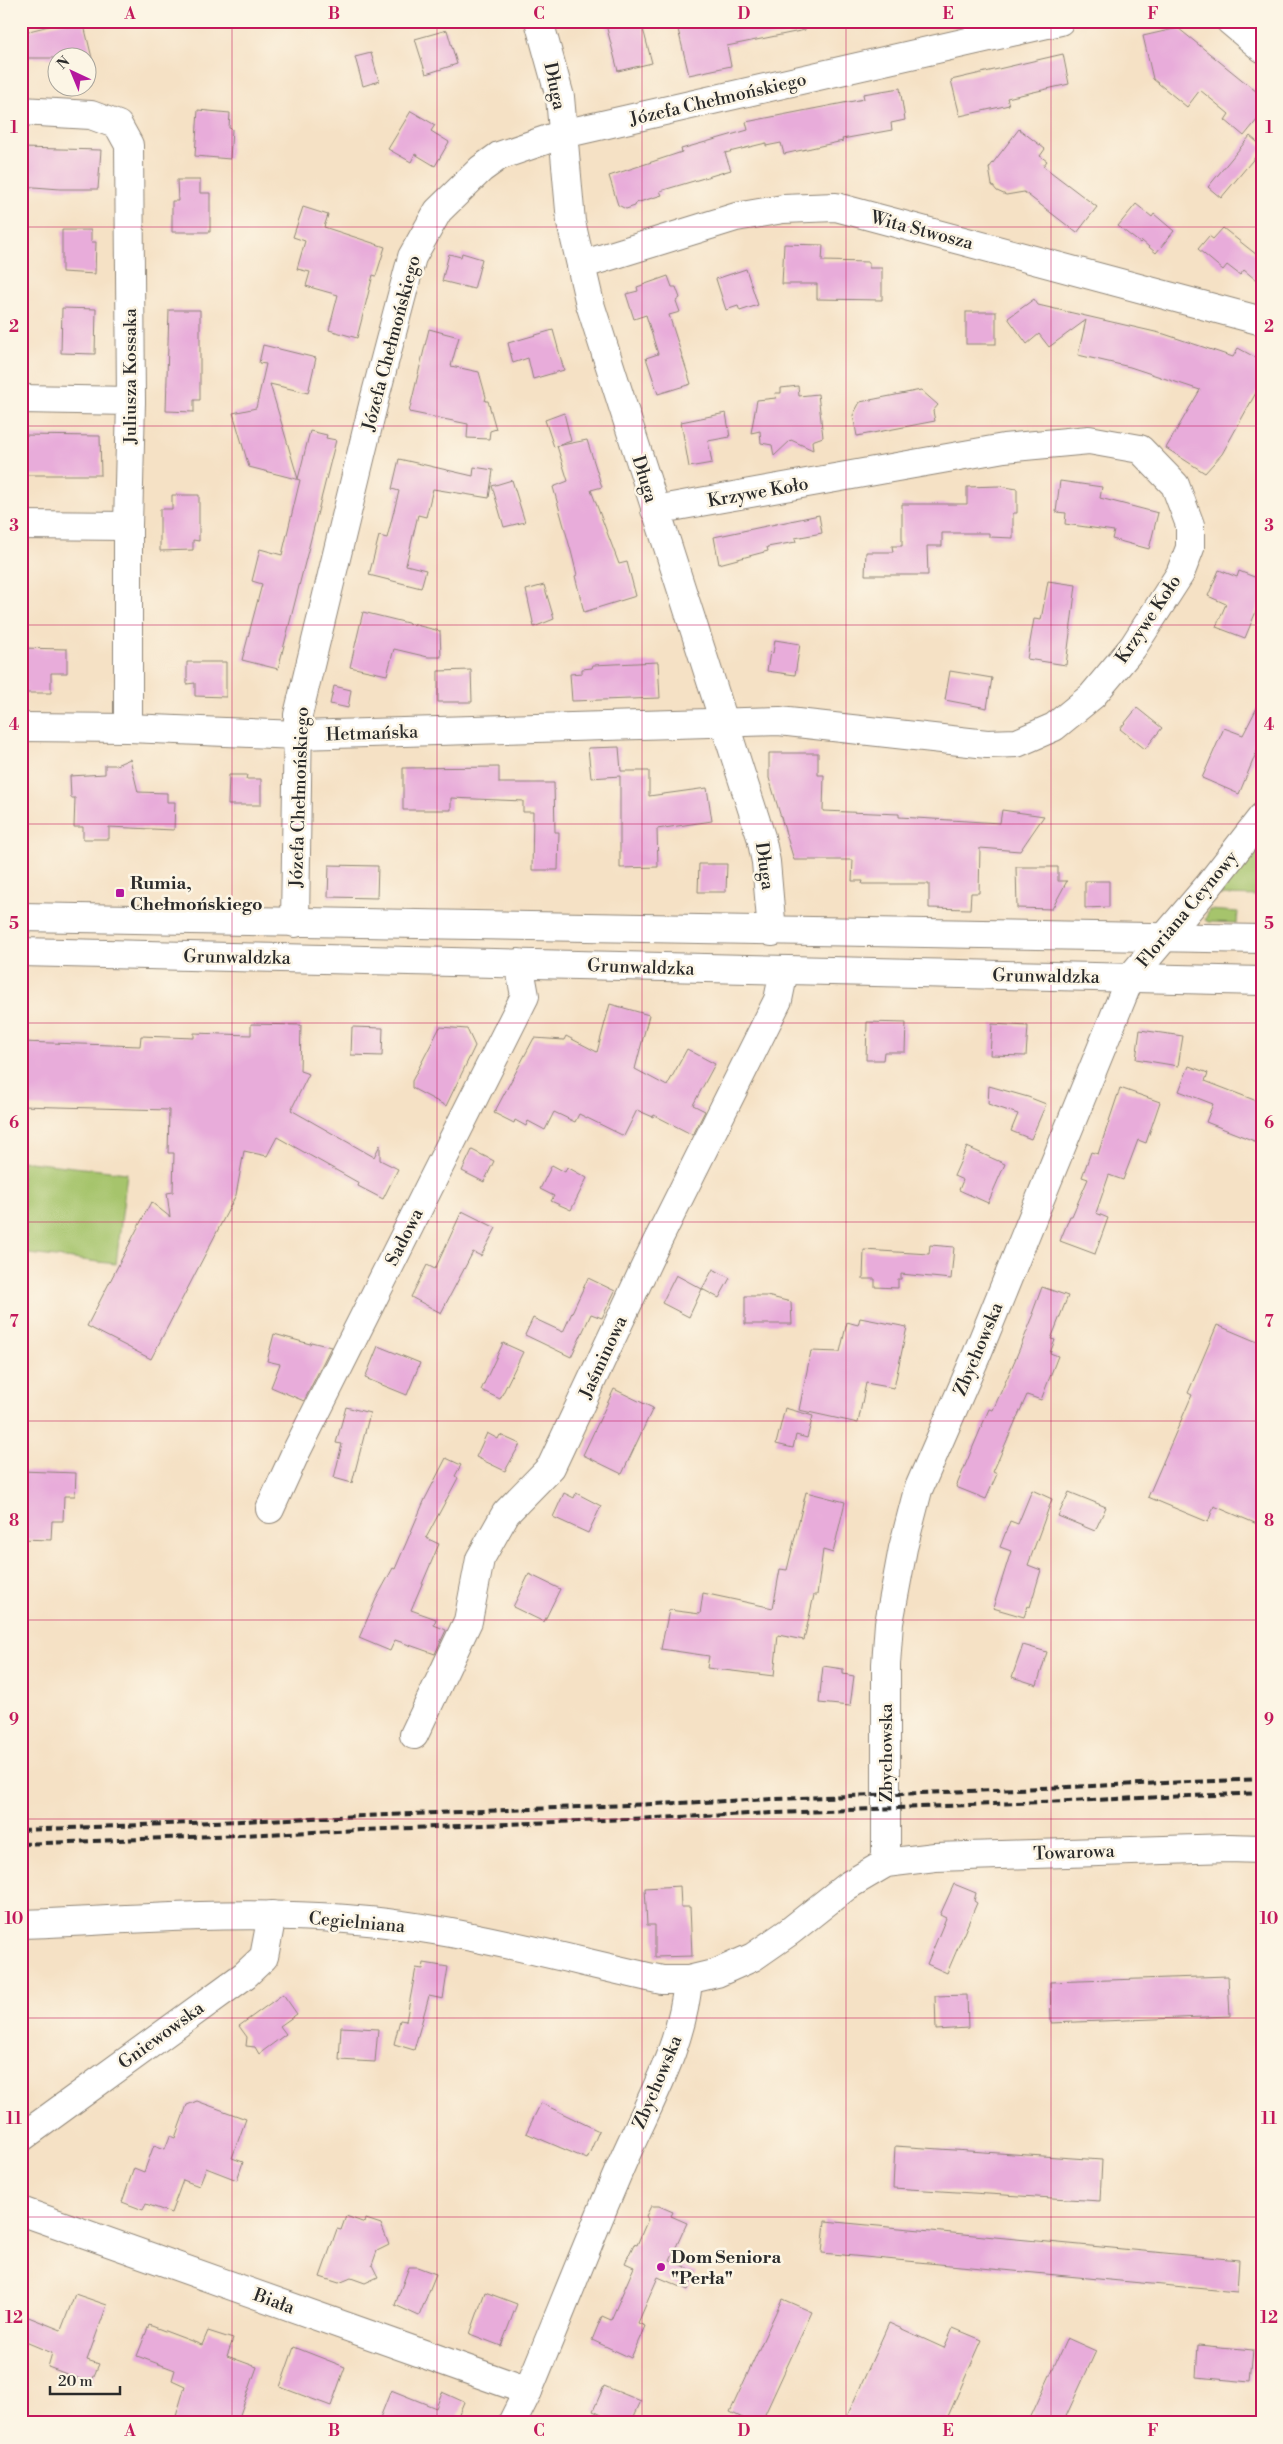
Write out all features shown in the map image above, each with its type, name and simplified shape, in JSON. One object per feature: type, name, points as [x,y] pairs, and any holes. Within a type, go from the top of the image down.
[{"type":"street","name":"Długa","points":[[539,21],[560,97],[571,222],[590,304],[761,837],[766,862],[772,932]]},
{"type":"street","name":"Józefa Chełmońskiego","points":[[295,923],[298,715],[375,397],[412,257],[438,211],[481,169],[499,156],[563,134],[1060,21]]},
{"type":"street","points":[[1230,21],[1262,48]]},
{"type":"street","name":"Juliusza Kossaka","points":[[21,111],[91,115],[118,125],[128,145],[131,401],[128,526],[128,728]]},
{"type":"street","name":"Wita Stwosza","points":[[581,264],[736,216],[783,209],[836,207],[1262,321]]},
{"type":"street","points":[[21,399],[131,401]]},
{"type":"street","name":"Krzywe Koło","points":[[655,510],[1004,448],[1089,440],[1140,450],[1175,485],[1190,525],[1190,548],[1180,574],[1133,647],[1092,696],[1054,727],[1017,742],[987,744],[779,721],[724,723]]},
{"type":"street","points":[[21,525],[128,526]]},
{"type":"street","name":"Hetmańska","points":[[21,728],[128,728],[298,735],[724,723]]},
{"type":"street","name":"Floriana Ceynowy","points":[[1130,978],[1262,817]]},
{"type":"street","name":"Grunwaldzka","points":[[21,918],[1262,939]]},
{"type":"street","name":"Grunwaldzka","points":[[21,952],[1262,981]]},
{"type":"street","name":"Sadowa","points":[[270,1509],[304,1436],[525,996],[519,963]]},
{"type":"street","name":"Jaśminowa","points":[[414,1735],[468,1621],[480,1559],[506,1513],[551,1467],[656,1243],[778,1000],[784,971]]},
{"type":"street","name":"Zbychowska","points":[[886,1863],[886,1664],[888,1631],[903,1548],[918,1490],[977,1354],[1130,978]]},
{"type":"street","name":"Towarowa","points":[[886,1863],[935,1857],[1229,1848],[1262,1849]]},
{"type":"street","points":[[688,1980],[717,1973],[753,1957],[789,1932],[847,1886],[886,1863]]},
{"type":"street","name":"Cegielniana","points":[[21,1924],[191,1915],[272,1915],[347,1918],[429,1928],[662,1980],[688,1980]]},
{"type":"street","name":"Gniewowska","points":[[21,2138],[245,1974],[264,1957],[272,1915]]},
{"type":"street","name":"Zbychowska","points":[[512,2423],[528,2391],[623,2161],[675,2044],[686,2002],[688,1980]]},
{"type":"street","name":"Biała","points":[[21,2211],[528,2391]]},
{"type":"green space","points":[[1262,844],[1262,896],[1219,895]]},
{"type":"green space","points":[[1209,910],[1238,912],[1237,923],[1209,922],[1205,920]]},
{"type":"green space","points":[[21,1161],[127,1173],[116,1264],[21,1253]]},
{"type":"building","points":[[69,21],[83,21],[90,48],[48,48],[48,58],[21,58],[21,33]]},
{"type":"building","points":[[605,21],[641,21],[652,63],[618,71]]},
{"type":"building","points":[[676,21],[804,21],[805,30],[727,46],[731,66],[689,75]]},
{"type":"building","points":[[1178,28],[1262,96],[1262,114],[1244,136],[1225,120],[1229,114],[1200,90],[1187,107],[1153,79],[1143,36]]},
{"type":"building","points":[[447,30],[457,64],[426,74],[415,39]]},
{"type":"building","points":[[371,53],[379,81],[363,86],[355,57]]},
{"type":"building","points":[[1063,54],[1069,84],[1007,98],[1009,105],[960,116],[951,80]]},
{"type":"building","points":[[900,88],[905,120],[891,123],[892,130],[842,139],[843,141],[784,154],[781,143],[766,146],[766,143],[725,153],[731,170],[660,191],[662,195],[636,203],[635,206],[626,209],[618,205],[609,176],[682,152],[681,149],[748,130],[746,122],[864,99],[863,94]]},
{"type":"building","points":[[198,110],[230,113],[229,128],[232,129],[230,159],[195,156]]},
{"type":"building","points":[[411,111],[435,125],[431,131],[449,142],[435,166],[415,154],[411,162],[388,149]]},
{"type":"building","points":[[1019,129],[1045,149],[1040,156],[1047,161],[1043,166],[1097,207],[1077,233],[1024,192],[1006,195],[997,191],[992,185],[989,168]]},
{"type":"building","points":[[1250,136],[1262,146],[1262,149],[1221,198],[1208,187]]},
{"type":"building","points":[[21,148],[101,150],[98,189],[21,186]]},
{"type":"building","points":[[177,180],[200,180],[200,193],[210,193],[210,232],[172,232],[172,201],[178,201]]},
{"type":"building","points":[[1136,204],[1152,217],[1154,214],[1174,231],[1156,253],[1142,241],[1140,243],[1118,226]]},
{"type":"building","points":[[303,207],[328,215],[324,227],[385,247],[376,276],[373,275],[357,338],[329,330],[338,295],[306,286],[310,272],[297,269],[305,241],[293,237]]},
{"type":"building","points":[[1223,228],[1262,259],[1262,285],[1244,270],[1240,275],[1227,265],[1223,270],[1198,249],[1209,236],[1213,239]]},
{"type":"building","points":[[62,230],[91,230],[91,242],[96,242],[95,274],[62,272]]},
{"type":"building","points":[[784,244],[823,245],[822,261],[869,262],[869,268],[882,268],[882,300],[817,299],[817,284],[782,284]]},
{"type":"building","points":[[462,253],[482,259],[474,289],[442,281],[449,254],[461,257]]},
{"type":"building","points":[[746,269],[758,305],[740,311],[738,306],[726,310],[716,279]]},
{"type":"building","points":[[668,276],[672,287],[676,287],[680,298],[676,301],[680,312],[669,315],[691,384],[658,394],[646,358],[658,354],[646,315],[634,319],[626,294],[638,291],[637,287]]},
{"type":"building","points":[[1034,299],[1038,305],[1164,334],[1233,357],[1238,348],[1262,361],[1262,382],[1222,454],[1205,473],[1166,448],[1200,390],[1130,367],[1078,355],[1086,320],[1049,347],[1039,334],[1027,344],[1008,318]]},
{"type":"building","points":[[62,308],[96,309],[95,354],[61,353]]},
{"type":"building","points":[[169,310],[200,310],[200,400],[194,400],[194,412],[166,411]]},
{"type":"building","points":[[966,312],[996,312],[996,344],[966,344]]},
{"type":"building","points":[[429,329],[459,337],[451,366],[479,372],[486,397],[485,401],[488,401],[496,429],[490,431],[489,439],[467,438],[468,424],[409,412]]},
{"type":"building","points":[[553,330],[564,370],[533,379],[528,358],[513,363],[508,343]]},
{"type":"building","points":[[263,345],[316,358],[308,393],[270,384],[298,479],[310,431],[327,435],[326,438],[336,440],[278,669],[242,660],[262,584],[252,581],[260,549],[282,555],[300,480],[249,467],[233,413],[256,408],[266,364],[259,363]]},
{"type":"building","points":[[798,386],[799,396],[818,394],[823,437],[812,441],[813,450],[791,440],[774,456],[772,445],[761,443],[760,431],[751,433],[757,400],[776,398],[775,393],[781,393],[781,388]]},
{"type":"building","points":[[921,390],[938,405],[933,411],[935,421],[857,436],[853,415],[860,402]]},
{"type":"building","points":[[564,413],[571,441],[554,447],[545,420]]},
{"type":"building","points":[[726,413],[730,437],[708,441],[712,463],[689,467],[681,422]]},
{"type":"building","points":[[21,435],[100,436],[101,475],[26,475],[26,472],[21,472]]},
{"type":"building","points":[[587,440],[602,487],[591,490],[619,564],[627,562],[636,596],[584,612],[575,576],[577,575],[553,487],[568,481],[557,446]]},
{"type":"building","points":[[399,459],[473,476],[474,467],[493,470],[489,498],[433,489],[426,517],[418,515],[406,565],[426,570],[421,588],[369,575],[379,536],[387,538],[399,491],[392,489]]},
{"type":"building","points":[[512,480],[525,522],[504,527],[492,486]]},
{"type":"building","points":[[1060,481],[1102,487],[1100,498],[1158,513],[1149,549],[1112,539],[1114,531],[1065,524],[1066,513],[1056,512]]},
{"type":"building","points":[[999,486],[1017,489],[1017,513],[1013,513],[1013,538],[989,537],[989,533],[942,533],[942,546],[927,546],[928,575],[865,575],[866,552],[893,552],[892,546],[902,546],[902,504],[967,504],[967,487]]},
{"type":"building","points":[[172,495],[199,495],[199,541],[193,540],[193,550],[160,551],[160,509],[172,509]]},
{"type":"building","points":[[819,515],[822,533],[795,538],[796,542],[767,547],[768,551],[719,564],[714,537]]},
{"type":"building","points":[[1219,570],[1237,577],[1239,571],[1262,580],[1262,597],[1245,638],[1216,627],[1226,604],[1208,596]]},
{"type":"building","points":[[1048,581],[1076,585],[1066,665],[1027,659],[1034,619],[1041,620]]},
{"type":"building","points":[[544,585],[554,619],[534,627],[526,590]]},
{"type":"building","points":[[363,612],[440,631],[441,657],[428,657],[394,649],[387,675],[350,667]]},
{"type":"building","points":[[775,640],[800,644],[795,675],[767,671],[770,652],[773,653]]},
{"type":"building","points":[[21,648],[67,649],[67,673],[51,673],[51,693],[21,693]]},
{"type":"building","points":[[187,662],[226,662],[226,697],[195,696],[195,683],[187,684]]},
{"type":"building","points":[[658,662],[660,698],[572,701],[570,674],[582,673],[582,669],[592,668],[593,665]]},
{"type":"building","points":[[471,670],[472,702],[438,702],[438,671]]},
{"type":"building","points":[[950,671],[992,678],[987,708],[945,700]]},
{"type":"building","points":[[334,686],[351,690],[348,708],[330,704]]},
{"type":"building","points":[[1262,698],[1262,739],[1239,794],[1202,778],[1224,728],[1243,735]]},
{"type":"building","points":[[1137,708],[1162,728],[1145,749],[1120,729]]},
{"type":"building","points":[[619,747],[621,771],[649,771],[649,796],[707,788],[712,821],[657,829],[658,867],[620,868],[620,776],[591,778],[588,748]]},
{"type":"building","points":[[769,753],[818,753],[818,775],[824,775],[823,811],[899,814],[899,817],[1000,823],[1002,810],[1044,816],[1020,851],[980,848],[979,893],[971,893],[970,909],[929,908],[929,884],[862,884],[863,881],[852,881],[853,860],[794,860],[769,778]]},
{"type":"building","points":[[130,759],[138,792],[167,793],[167,802],[175,802],[174,830],[109,827],[109,839],[83,839],[83,827],[74,827],[75,798],[71,798],[70,776],[105,774],[105,765],[116,765]]},
{"type":"building","points":[[499,767],[499,783],[554,783],[555,832],[559,832],[558,870],[532,870],[533,812],[523,812],[523,801],[451,798],[451,810],[403,810],[403,768]]},
{"type":"building","points":[[229,775],[247,775],[246,779],[261,779],[261,805],[228,805]]},
{"type":"building","points":[[699,864],[727,864],[726,892],[698,892]]},
{"type":"building","points":[[329,865],[378,866],[377,898],[328,897]]},
{"type":"building","points":[[1016,867],[1058,867],[1058,881],[1067,881],[1052,909],[1017,908]]},
{"type":"building","points":[[1085,881],[1109,881],[1109,907],[1085,908]]},
{"type":"building","points":[[610,1004],[649,1015],[635,1069],[667,1086],[687,1049],[715,1064],[693,1105],[705,1111],[693,1135],[654,1115],[653,1117],[637,1110],[624,1136],[579,1114],[575,1122],[554,1112],[545,1130],[528,1121],[526,1126],[515,1120],[514,1123],[494,1113],[534,1038],[564,1040],[566,1036],[597,1052]]},
{"type":"building","points":[[867,1022],[906,1023],[905,1052],[884,1052],[883,1060],[866,1060]]},
{"type":"building","points":[[251,1024],[301,1025],[300,1071],[309,1074],[291,1110],[374,1157],[380,1145],[380,1160],[398,1169],[383,1199],[358,1186],[359,1183],[277,1137],[267,1156],[244,1151],[236,1195],[151,1359],[87,1326],[151,1202],[170,1217],[167,1193],[173,1192],[174,1153],[168,1153],[169,1110],[21,1106],[21,1042],[140,1046],[141,1036],[194,1038],[194,1033],[251,1035]]},
{"type":"building","points":[[992,1024],[1028,1026],[1026,1056],[990,1055]]},
{"type":"building","points":[[352,1027],[383,1028],[382,1056],[351,1055]]},
{"type":"building","points":[[440,1027],[467,1029],[475,1046],[446,1106],[412,1088],[412,1081]]},
{"type":"building","points":[[1140,1030],[1183,1036],[1178,1066],[1136,1059]]},
{"type":"building","points":[[1189,1066],[1208,1073],[1205,1081],[1262,1103],[1262,1144],[1206,1122],[1213,1104],[1179,1091]]},
{"type":"building","points":[[989,1086],[1046,1104],[1031,1139],[1011,1131],[1018,1114],[988,1104]]},
{"type":"building","points":[[1120,1088],[1160,1102],[1146,1143],[1138,1140],[1123,1180],[1109,1175],[1096,1213],[1108,1218],[1095,1254],[1060,1241],[1088,1179],[1082,1177],[1091,1152],[1098,1154]]},
{"type":"building","points":[[967,1147],[1005,1164],[988,1203],[959,1190],[963,1180],[954,1176]]},
{"type":"building","points":[[472,1150],[494,1161],[484,1182],[462,1171]]},
{"type":"building","points":[[552,1165],[565,1172],[567,1167],[587,1178],[571,1210],[551,1201],[554,1196],[540,1189]]},
{"type":"building","points":[[462,1211],[496,1228],[481,1256],[473,1252],[441,1313],[411,1297],[427,1265],[435,1269]]},
{"type":"building","points":[[930,1245],[954,1247],[951,1279],[901,1274],[901,1279],[898,1279],[898,1288],[875,1287],[875,1279],[863,1279],[864,1250],[929,1254]]},
{"type":"building","points":[[713,1269],[730,1278],[719,1298],[702,1289]]},
{"type":"building","points":[[676,1275],[702,1289],[689,1317],[662,1303]]},
{"type":"building","points":[[588,1278],[615,1291],[602,1318],[591,1314],[571,1357],[525,1335],[533,1318],[563,1332]]},
{"type":"building","points":[[1042,1287],[1068,1296],[1051,1339],[1055,1340],[1050,1353],[1058,1356],[1041,1400],[1027,1395],[993,1472],[997,1474],[986,1499],[956,1487],[989,1409],[993,1410],[1015,1360],[1034,1314],[1032,1314]]},
{"type":"building","points":[[745,1296],[767,1296],[791,1302],[792,1324],[745,1324]]},
{"type":"building","points":[[860,1318],[907,1327],[894,1388],[866,1383],[858,1423],[799,1410],[811,1351],[840,1352],[847,1322],[858,1325]]},
{"type":"building","points":[[1217,1325],[1262,1344],[1262,1526],[1214,1506],[1208,1522],[1148,1497],[1192,1395],[1188,1393]]},
{"type":"building","points":[[274,1334],[310,1344],[311,1342],[331,1347],[304,1401],[271,1387],[280,1364],[267,1361]]},
{"type":"building","points":[[503,1343],[523,1352],[500,1399],[481,1390]]},
{"type":"building","points":[[378,1346],[420,1363],[407,1395],[365,1378]]},
{"type":"building","points":[[614,1389],[653,1408],[622,1474],[583,1455]]},
{"type":"building","points":[[346,1407],[370,1413],[352,1483],[334,1478],[342,1444],[336,1443]]},
{"type":"building","points":[[785,1408],[813,1416],[807,1438],[796,1435],[793,1448],[776,1444]]},
{"type":"building","points":[[487,1433],[498,1439],[500,1435],[520,1444],[505,1471],[476,1457]]},
{"type":"building","points":[[446,1458],[461,1465],[455,1476],[458,1478],[426,1538],[439,1544],[411,1610],[436,1619],[434,1625],[446,1630],[435,1654],[395,1640],[390,1651],[359,1638],[376,1599],[393,1568],[395,1569],[425,1499]]},
{"type":"building","points":[[21,1471],[76,1473],[75,1496],[64,1496],[63,1521],[52,1521],[51,1540],[21,1539]]},
{"type":"building","points":[[1032,1490],[1052,1499],[1028,1565],[1041,1570],[1030,1607],[1028,1606],[1024,1617],[993,1608],[1011,1551],[1000,1547],[1010,1521],[1018,1524]]},
{"type":"building","points":[[806,1492],[845,1502],[833,1553],[823,1550],[817,1595],[814,1595],[804,1640],[778,1635],[774,1676],[707,1668],[709,1656],[661,1649],[669,1610],[700,1614],[703,1593],[773,1608],[780,1569],[787,1570]]},
{"type":"building","points":[[1069,1492],[1106,1507],[1095,1531],[1058,1516]]},
{"type":"building","points":[[564,1493],[574,1498],[576,1493],[601,1506],[588,1533],[553,1517]]},
{"type":"building","points":[[529,1574],[560,1589],[544,1622],[513,1607]]},
{"type":"building","points":[[1023,1645],[1047,1652],[1037,1685],[1012,1677]]},
{"type":"building","points":[[823,1666],[843,1669],[843,1674],[854,1676],[850,1706],[819,1703]]},
{"type":"building","points":[[954,1884],[976,1893],[974,1901],[977,1903],[947,1973],[927,1964],[946,1918],[940,1915]]},
{"type":"building","points":[[680,1886],[681,1907],[690,1907],[692,1956],[655,1957],[655,1925],[647,1925],[645,1888]]},
{"type":"building","points":[[424,1963],[448,1967],[443,1999],[429,1996],[414,2050],[394,2044],[400,2020],[406,2021],[416,1968],[423,1969]]},
{"type":"building","points":[[1228,1976],[1230,2016],[1051,2023],[1050,1982]]},
{"type":"building","points":[[283,1994],[297,2014],[280,2026],[286,2034],[259,2054],[255,2047],[246,2046],[247,2037],[239,2026]]},
{"type":"building","points":[[967,1995],[968,2028],[936,2030],[935,1996]]},
{"type":"building","points":[[341,2027],[378,2029],[375,2062],[339,2060]]},
{"type":"building","points":[[197,2101],[246,2119],[232,2158],[243,2162],[237,2180],[206,2168],[199,2186],[183,2180],[171,2213],[146,2204],[143,2210],[122,2202],[134,2168],[144,2172],[154,2145],[165,2149],[170,2136],[175,2138],[187,2105]]},
{"type":"building","points":[[541,2103],[599,2131],[587,2159],[526,2133]]},
{"type":"building","points":[[895,2146],[1102,2160],[1100,2201],[893,2188]]},
{"type":"building","points":[[651,2206],[659,2206],[673,2212],[671,2216],[687,2223],[670,2260],[696,2272],[688,2290],[658,2277],[638,2323],[645,2326],[631,2358],[592,2340],[602,2316],[611,2320],[634,2267],[625,2263],[634,2244],[637,2245],[648,2219],[646,2216]]},
{"type":"building","points":[[346,2216],[365,2223],[366,2219],[381,2224],[389,2245],[377,2251],[372,2265],[378,2277],[365,2283],[351,2278],[339,2283],[320,2277],[337,2229],[341,2230]]},
{"type":"building","points":[[825,2221],[1239,2260],[1237,2292],[822,2253]]},
{"type":"building","points":[[409,2267],[417,2267],[436,2274],[419,2316],[395,2305]]},
{"type":"building","points":[[485,2292],[517,2304],[501,2346],[470,2334]]},
{"type":"building","points":[[75,2294],[107,2305],[87,2360],[99,2364],[91,2383],[48,2367],[52,2353],[21,2340],[21,2314],[61,2330]]},
{"type":"building","points":[[782,2299],[812,2312],[761,2423],[753,2423],[730,2412]]},
{"type":"building","points":[[889,2323],[944,2348],[953,2328],[982,2340],[945,2423],[844,2423]]},
{"type":"building","points":[[149,2325],[202,2345],[208,2331],[233,2339],[227,2356],[257,2367],[237,2423],[174,2423],[185,2386],[172,2380],[175,2370],[137,2356]]},
{"type":"building","points":[[1067,2338],[1096,2351],[1063,2423],[1028,2423]]},
{"type":"building","points":[[1198,2345],[1253,2350],[1250,2382],[1196,2377]]},
{"type":"building","points":[[294,2347],[345,2367],[331,2406],[280,2387]]},
{"type":"building","points":[[604,2386],[641,2401],[631,2423],[619,2423],[593,2411]]},
{"type":"building","points":[[391,2390],[436,2408],[442,2392],[464,2402],[458,2416],[471,2423],[378,2423]]},
{"type":"railway","points":[[21,1830],[1262,1779]]},
{"type":"railway","points":[[21,1844],[1262,1793]]},
{"type":"place","name":"Rumia, Chełmońskiego","points":[[120,893]]},
{"type":"place","name":"Dom Seniora \"Perła\"","points":[[661,2267]]}]
